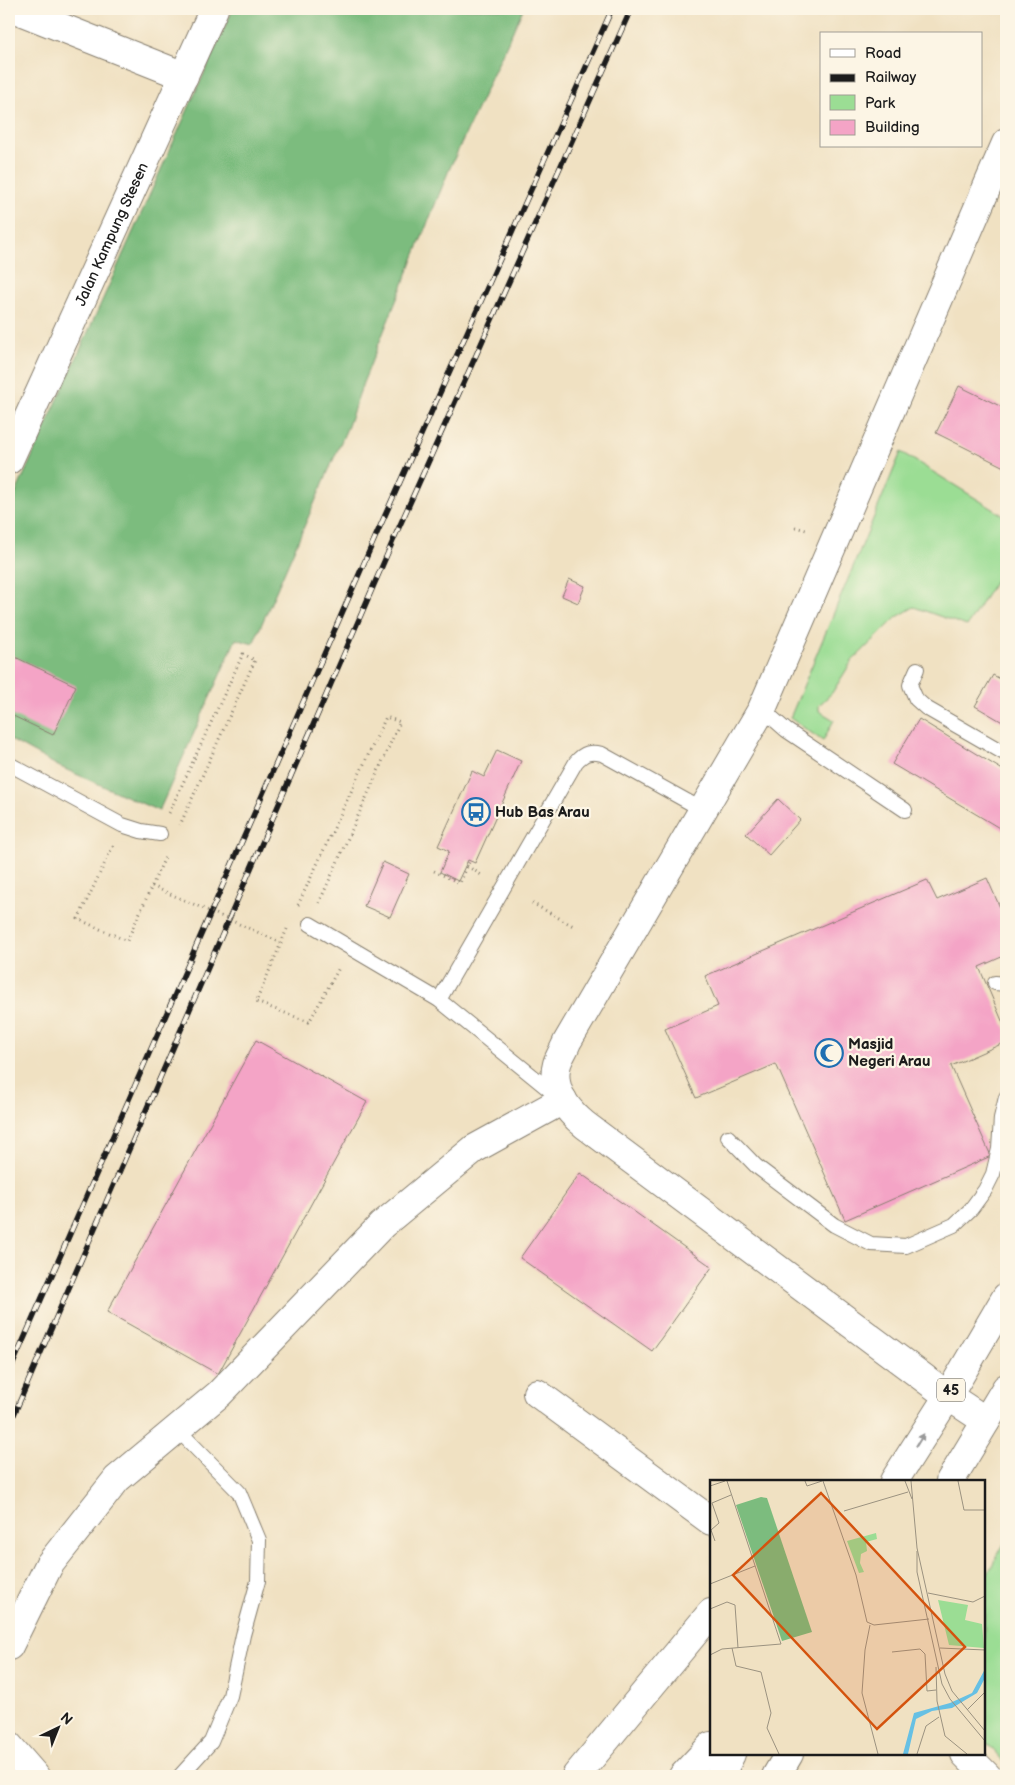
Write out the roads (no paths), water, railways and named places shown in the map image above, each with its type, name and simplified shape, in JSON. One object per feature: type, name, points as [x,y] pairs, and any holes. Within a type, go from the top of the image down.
[{"type":"main road","points":[[15,9],[184,76]]},
{"type":"main road","name":"Jalan Kampung Stesen","points":[[9,460],[214,9]]},
{"type":"main road","points":[[986,1421],[948,1396],[572,1115],[562,1100],[555,1082],[556,1065],[567,1042],[762,709],[1006,143]]},
{"type":"main road","points":[[9,1646],[50,1565],[117,1479],[219,1394],[382,1225],[474,1149],[562,1100]]},
{"type":"main road","name":"45","points":[[895,1480],[948,1396],[1006,1297]]},
{"type":"main road","points":[[951,1480],[1006,1388]]},
{"type":"main road","points":[[537,1393],[710,1519]]},
{"type":"main road","points":[[576,1776],[710,1614]]},
{"type":"main road","points":[[9,1746],[36,1776]]},
{"type":"main road","points":[[683,1776],[710,1747]]},
{"type":"main road","points":[[720,1776],[730,1755]]},
{"type":"main road","points":[[776,1776],[788,1755]]},
{"type":"main road","points":[[966,1755],[988,1776]]},
{"type":"lane","points":[[917,669],[910,685],[916,699],[926,708],[1006,754]]},
{"type":"lane","points":[[762,709],[786,730],[905,810]]},
{"type":"lane","points":[[440,1000],[576,762],[582,755],[591,752],[602,754],[703,810]]},
{"type":"lane","points":[[9,764],[122,825],[160,834]]},
{"type":"lane","points":[[310,924],[440,1000],[562,1100]]},
{"type":"lane","points":[[728,1137],[756,1166],[834,1225],[870,1244],[906,1246],[954,1225],[971,1209],[985,1190],[993,1174],[997,1157],[1001,1118],[1006,1097]]},
{"type":"lane","points":[[177,1429],[239,1492],[259,1540],[258,1581],[243,1635],[230,1696],[211,1742],[180,1776]]},
{"type":"railway","points":[[9,1373],[378,531],[612,9]]},
{"type":"railway","points":[[9,1426],[396,534],[631,9]]},
{"type":"place","name":"Hub Bas Arau","points":[[476,812]]},
{"type":"place","name":"Masjid Negeri Arau","points":[[829,1053]]}]
